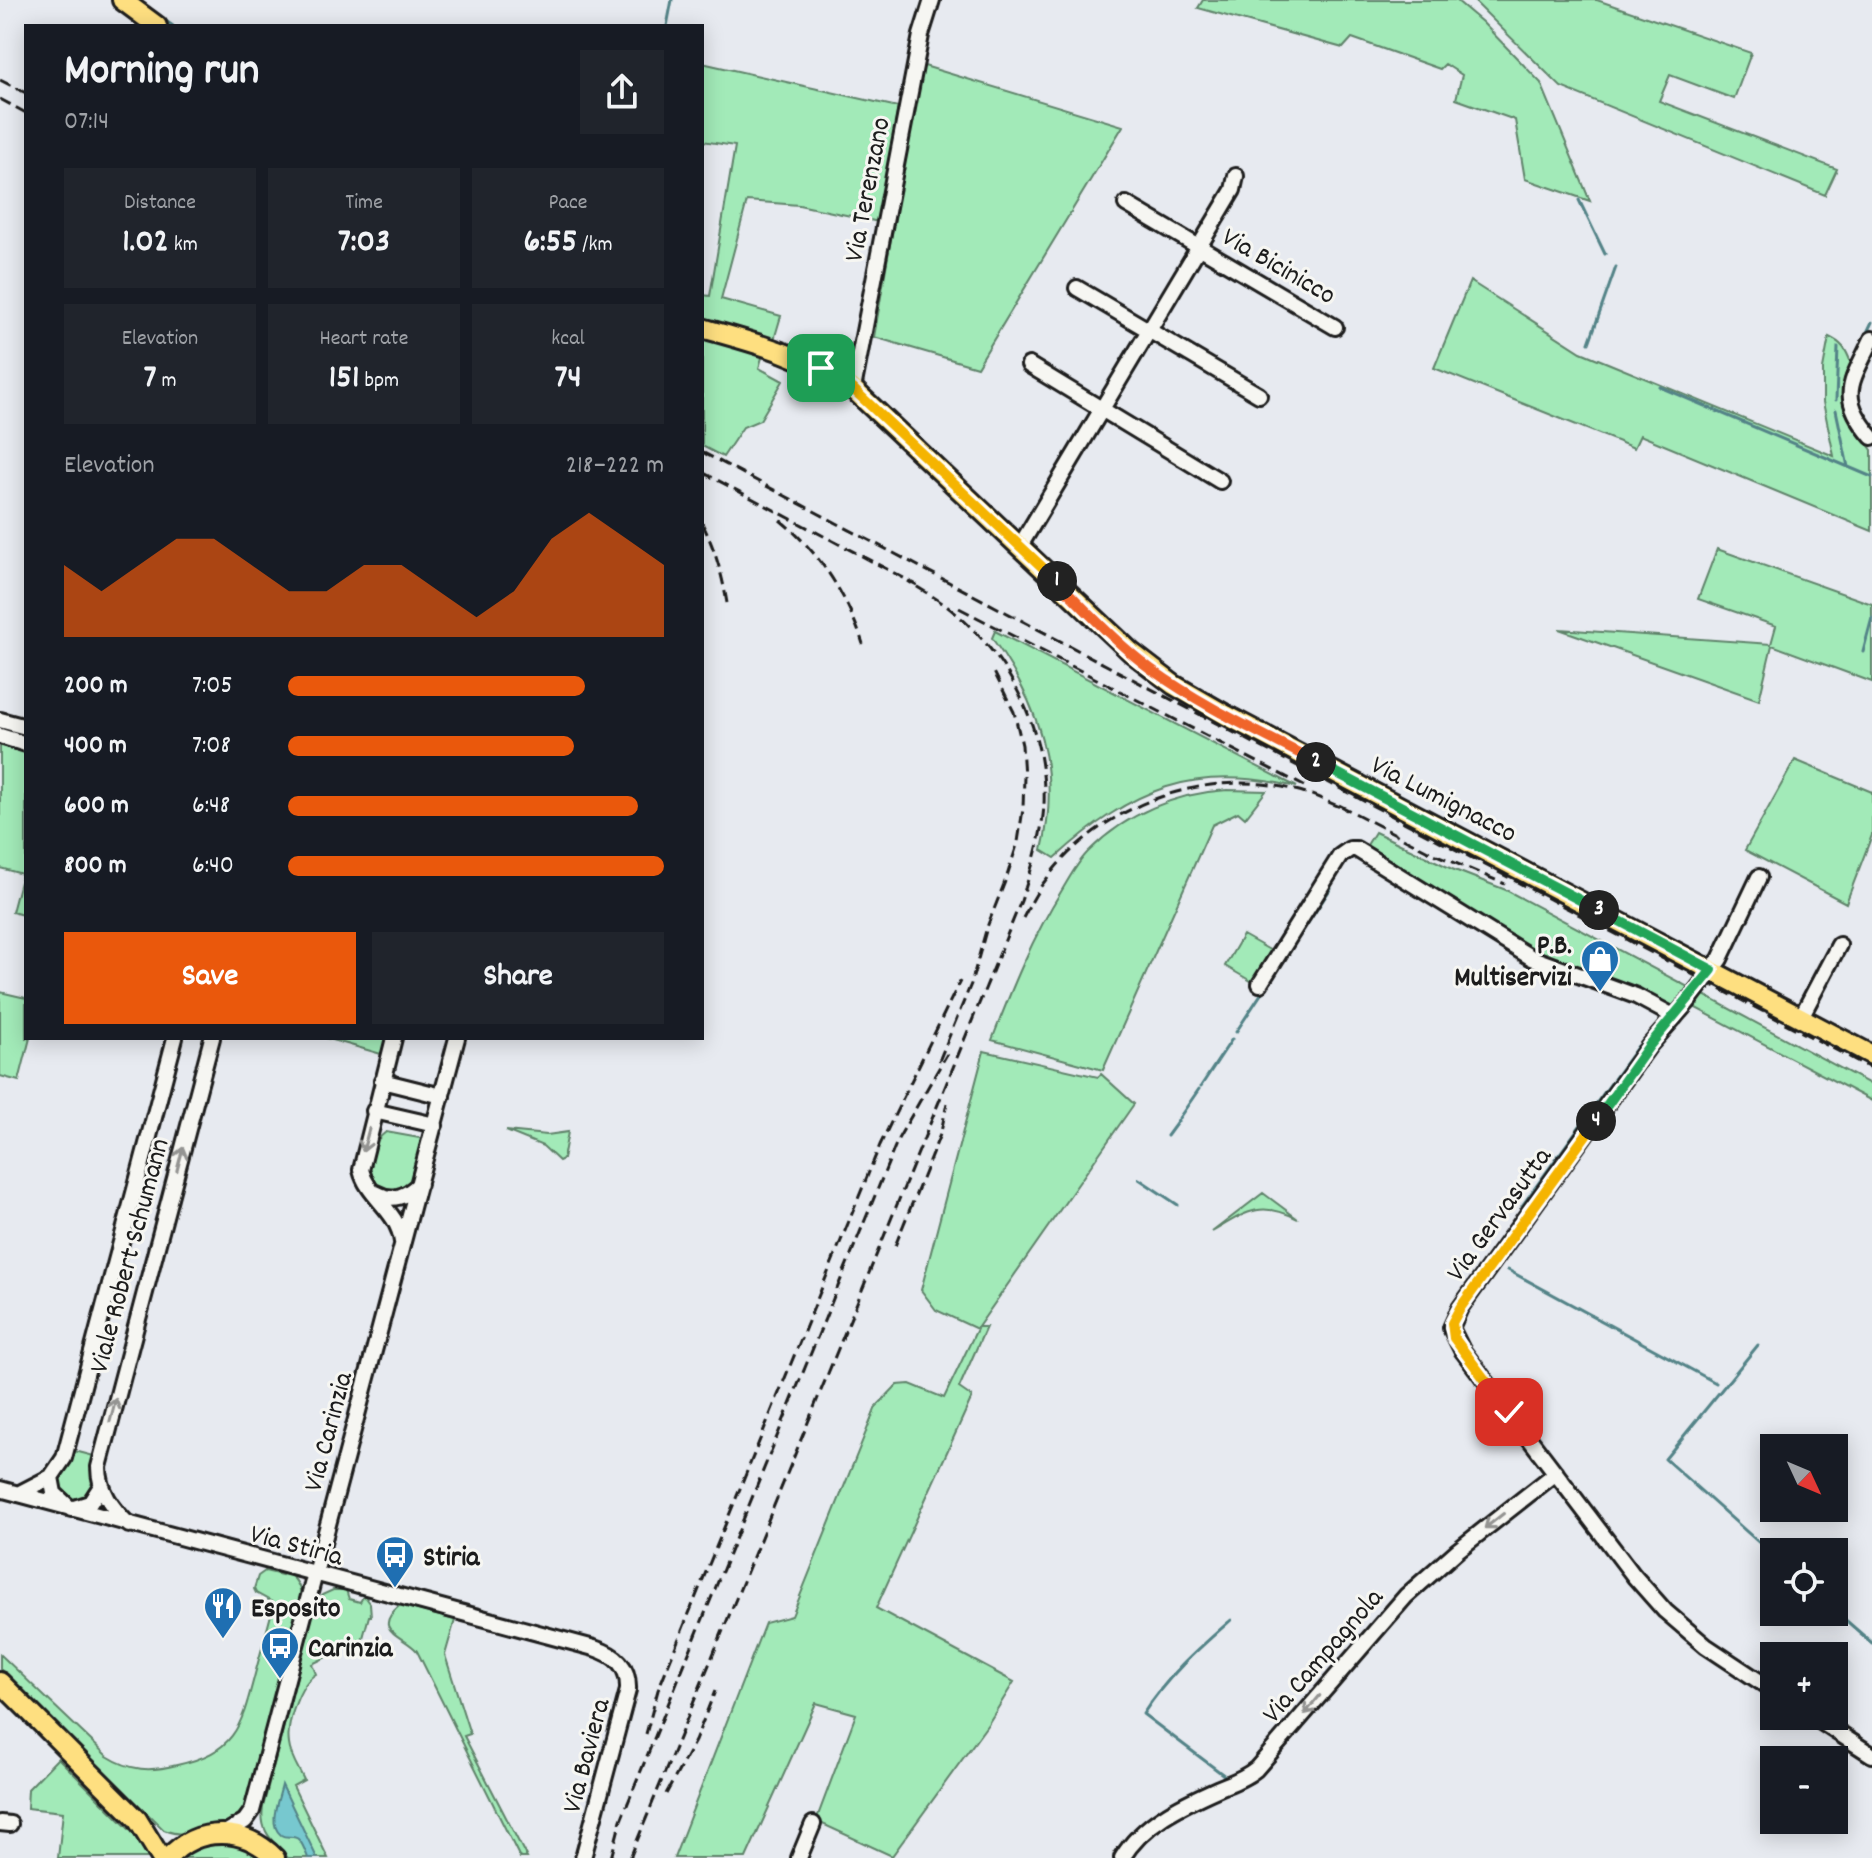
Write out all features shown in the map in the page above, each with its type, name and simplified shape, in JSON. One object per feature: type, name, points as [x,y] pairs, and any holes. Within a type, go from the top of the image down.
[{"type":"main road","points":[[122,0],[154,24]]},
{"type":"main road","name":"Via Lumignacco","points":[[704,329],[796,356],[853,389],[1131,652],[1174,685],[1872,1055]]},
{"type":"main road","points":[[0,1682],[137,1819],[161,1858]]},
{"type":"main road","points":[[137,1819],[167,1837],[191,1840]]},
{"type":"main road","points":[[168,1858],[191,1840],[207,1834],[225,1833],[239,1835],[269,1853]]},
{"type":"street","name":"Via Terenzano","points":[[853,389],[921,35],[932,0]]},
{"type":"street","name":"Via Bicinicco","points":[[1020,546],[1233,190],[1236,176]]},
{"type":"street","name":"Via Bicinicco","points":[[1126,204],[1335,327]]},
{"type":"street","points":[[1077,288],[1259,395]]},
{"type":"street","points":[[1872,339],[1850,389],[1857,415],[1872,437]]},
{"type":"street","points":[[1029,365],[1220,481]]},
{"type":"street","points":[[0,736],[24,743]]},
{"type":"street","points":[[1260,984],[1340,856],[1350,849],[1356,849],[1532,958],[1636,996],[1675,1017]]},
{"type":"street","points":[[1712,970],[1759,877]]},
{"type":"street","points":[[1801,1017],[1839,945]]},
{"type":"street","name":"Via Gervasutta","points":[[1712,970],[1649,1046],[1460,1308],[1452,1323],[1452,1333],[1634,1576],[1675,1621],[1760,1682]]},
{"type":"street","name":"Viale Robert Schumann","points":[[51,1477],[67,1449],[174,1040]]},
{"type":"street","name":"Viale Robert Schumann","points":[[101,1486],[100,1456],[211,1040]]},
{"type":"street","points":[[393,1040],[361,1170],[369,1188],[395,1219],[402,1238],[402,1250]]},
{"type":"street","name":"Via Carinzia","points":[[252,1811],[456,1040]]},
{"type":"street","points":[[382,1081],[442,1096]]},
{"type":"street","points":[[374,1111],[435,1125]]},
{"type":"street","points":[[369,1188],[391,1199],[403,1196],[419,1184]]},
{"type":"street","name":"Via Campagnola","points":[[1122,1858],[1137,1836],[1152,1824],[1256,1769],[1406,1596],[1458,1550],[1556,1473]]},
{"type":"street","points":[[18,1494],[51,1477],[54,1493],[71,1509],[90,1503],[101,1486],[117,1513],[130,1525]]},
{"type":"street","name":"Via Stiria","points":[[0,1489],[594,1648],[623,1665]]},
{"type":"street","name":"Via Baviera","points":[[583,1858],[626,1697],[628,1678],[623,1665]]},
{"type":"street","points":[[1834,1730],[1872,1755]]},
{"type":"street","points":[[225,1833],[245,1821],[252,1811]]},
{"type":"street","points":[[252,1811],[257,1837],[269,1853]]},
{"type":"street","points":[[799,1858],[813,1824]]},
{"type":"green space","points":[[1203,0],[1456,0],[1482,22],[1541,83],[1590,201],[1525,179],[1515,120],[1456,99],[1462,75],[1445,64],[1440,69],[1352,38],[1343,48],[1198,8]]},
{"type":"green space","points":[[1473,0],[1597,0],[1751,53],[1734,99],[1670,75],[1659,101],[1837,169],[1825,195],[1561,87]]},
{"type":"green space","points":[[704,63],[898,107],[879,222],[799,205],[747,201],[721,299],[781,316],[773,343],[704,322],[704,295],[710,296],[735,146],[704,141]]},
{"type":"green space","points":[[921,65],[1123,126],[977,367],[874,337]]},
{"type":"green space","points":[[1470,281],[1581,352],[1834,456],[1823,402],[1823,369],[1829,337],[1833,339],[1843,347],[1851,363],[1845,376],[1845,412],[1872,450],[1872,531],[1640,435],[1634,448],[1434,368]]},
{"type":"green space","points":[[704,338],[763,354],[759,368],[783,381],[760,420],[743,427],[723,457],[704,447]]},
{"type":"green space","points":[[1717,549],[1872,604],[1872,682],[1772,645],[1759,700],[1559,629],[1771,644],[1776,626],[1698,599]]},
{"type":"green space","points":[[995,631],[1297,787],[1226,778],[1195,780],[1166,787],[1138,798],[1111,814],[1055,858],[1042,850],[1049,792],[1042,739],[1022,688],[992,638]]},
{"type":"green space","points":[[0,745],[24,751],[24,915],[12,912],[22,874],[0,868]]},
{"type":"green space","points":[[1795,760],[1872,792],[1872,835],[1846,903],[1745,850]]},
{"type":"green space","points":[[1227,790],[1266,791],[1245,818],[1238,812],[1212,825],[1103,1070],[992,1040],[1041,926],[1086,854],[1119,826],[1153,808],[1189,796]]},
{"type":"green space","points":[[1375,832],[1452,869],[1506,890],[1692,989],[1679,1004],[1668,1007],[1543,957],[1364,850]]},
{"type":"green space","points":[[1243,935],[1275,953],[1256,984],[1225,966]]},
{"type":"green space","points":[[0,992],[24,998],[24,1040],[29,1040],[19,1081],[0,1076]]},
{"type":"green space","points":[[1702,994],[1872,1085],[1872,1101],[1692,1006]]},
{"type":"green space","points":[[333,1040],[385,1040],[381,1054]]},
{"type":"green space","points":[[984,1051],[1098,1077],[1101,1074],[1134,1104],[978,1327],[986,1327],[959,1388],[972,1397],[876,1608],[1014,1682],[988,1724],[892,1856],[816,1821],[856,1714],[816,1703],[746,1858],[674,1858],[765,1623],[792,1616],[876,1407],[897,1385],[910,1384],[944,1398],[977,1329],[936,1310],[921,1290]]},
{"type":"green space","points":[[506,1131],[547,1135],[568,1132],[563,1159],[559,1161],[543,1146]]},
{"type":"green space","points":[[386,1132],[425,1139],[412,1184],[391,1193],[375,1181],[369,1165],[373,1148]]},
{"type":"green space","points":[[1263,1193],[1298,1219],[1263,1209],[1244,1214],[1212,1232]]},
{"type":"green space","points":[[71,1450],[94,1456],[89,1497],[72,1502],[63,1497],[57,1480]]},
{"type":"green space","points":[[265,1571],[282,1575],[284,1572],[291,1576],[301,1594],[248,1801],[234,1818],[223,1825],[199,1833],[164,1830],[0,1669],[0,1654],[107,1756],[116,1761],[149,1769],[197,1760],[224,1744],[240,1723],[274,1603],[254,1589],[258,1576]]},
{"type":"green space","points":[[333,1590],[346,1590],[349,1599],[360,1602],[364,1595],[370,1603],[371,1616],[361,1645],[353,1653],[349,1646],[312,1664],[316,1674],[304,1686],[295,1705],[289,1744],[304,1780],[293,1786],[328,1858],[288,1858],[265,1830],[263,1807],[315,1606],[322,1595]]},
{"type":"green space","points":[[400,1605],[455,1620],[445,1655],[470,1734],[464,1736],[527,1858],[520,1858],[417,1651],[389,1627],[388,1621]]},
{"type":"green space","points":[[58,1758],[150,1850],[154,1858],[58,1858],[63,1812],[27,1808],[28,1789]]},
{"type":"green space","points":[[210,1843],[238,1843],[265,1858],[180,1858]]},
{"type":"water","points":[[282,1785],[317,1858],[308,1858],[297,1838],[283,1836],[277,1830],[275,1811]]},
{"type":"waterway","points":[[667,24],[672,0]]},
{"type":"waterway","points":[[153,12],[170,24]]},
{"type":"waterway","points":[[1579,200],[1605,254]]},
{"type":"waterway","points":[[1589,343],[1616,267]]},
{"type":"waterway","points":[[1860,347],[1872,322]]},
{"type":"waterway","points":[[1836,400],[1838,347]]},
{"type":"waterway","points":[[1660,387],[1872,477]]},
{"type":"waterway","points":[[1836,410],[1848,467]]},
{"type":"waterway","points":[[1863,652],[1872,618]]},
{"type":"waterway","points":[[1236,1032],[1331,888],[1329,885]]},
{"type":"waterway","points":[[1201,1086],[1232,1039]]},
{"type":"waterway","points":[[1522,1206],[1638,1046]]},
{"type":"waterway","points":[[1179,1118],[1199,1089]]},
{"type":"waterway","points":[[1167,1136],[1178,1121]]},
{"type":"waterway","points":[[1139,1179],[1178,1205]]},
{"type":"waterway","points":[[1508,1270],[1716,1383]]},
{"type":"waterway","points":[[1758,1345],[1665,1459],[1760,1544]]},
{"type":"waterway","points":[[1223,1777],[1143,1714],[1173,1675],[1231,1620]]},
{"type":"waterway","points":[[1848,1622],[1872,1643]]},
{"type":"waterway","points":[[1129,1838],[1140,1826]]},
{"type":"railway","points":[[0,80],[24,92]]},
{"type":"railway","points":[[0,99],[24,112]]},
{"type":"railway","points":[[704,453],[1872,1069]]},
{"type":"railway","points":[[704,473],[917,585]]},
{"type":"railway","points":[[780,520],[820,561],[849,609],[863,644]]},
{"type":"railway","points":[[704,527],[718,562],[727,603]]},
{"type":"railway","points":[[630,1858],[1021,901],[1038,842],[1044,805],[1043,777],[1032,724],[1021,698],[1008,674],[974,630],[949,608],[908,581]]},
{"type":"railway","points":[[959,608],[1304,786]]},
{"type":"railway","points":[[939,1061],[971,984],[987,927],[1018,842],[1023,809],[1022,745],[1014,712],[993,670]]},
{"type":"railway","points":[[1023,918],[1042,885],[1067,855],[1094,832],[1156,798],[1191,788],[1261,784],[1302,792],[1347,810]]},
{"type":"railway","points":[[1339,805],[1432,853],[1505,884]]},
{"type":"railway","points":[[646,1734],[658,1690],[880,1145],[960,981]]},
{"type":"railway","points":[[611,1858],[621,1820],[898,1139],[947,1054]]},
{"type":"railway","points":[[895,1246],[941,1132],[947,1103]]},
{"type":"railway","points":[[666,1794],[695,1741],[715,1691]]},
{"type":"place","name":"P.B. Multiservizi","points":[[1600,993]]},
{"type":"place","name":"Stiria","points":[[395,1589]]},
{"type":"place","name":"Esposito","points":[[223,1640]]},
{"type":"place","name":"Carinzia","points":[[280,1680]]},
{"type":"route","points":[[821,368],[853,389],[1131,652],[1174,685],[1712,970],[1649,1046],[1454,1318],[1451,1328],[1454,1338],[1509,1412]]}]
